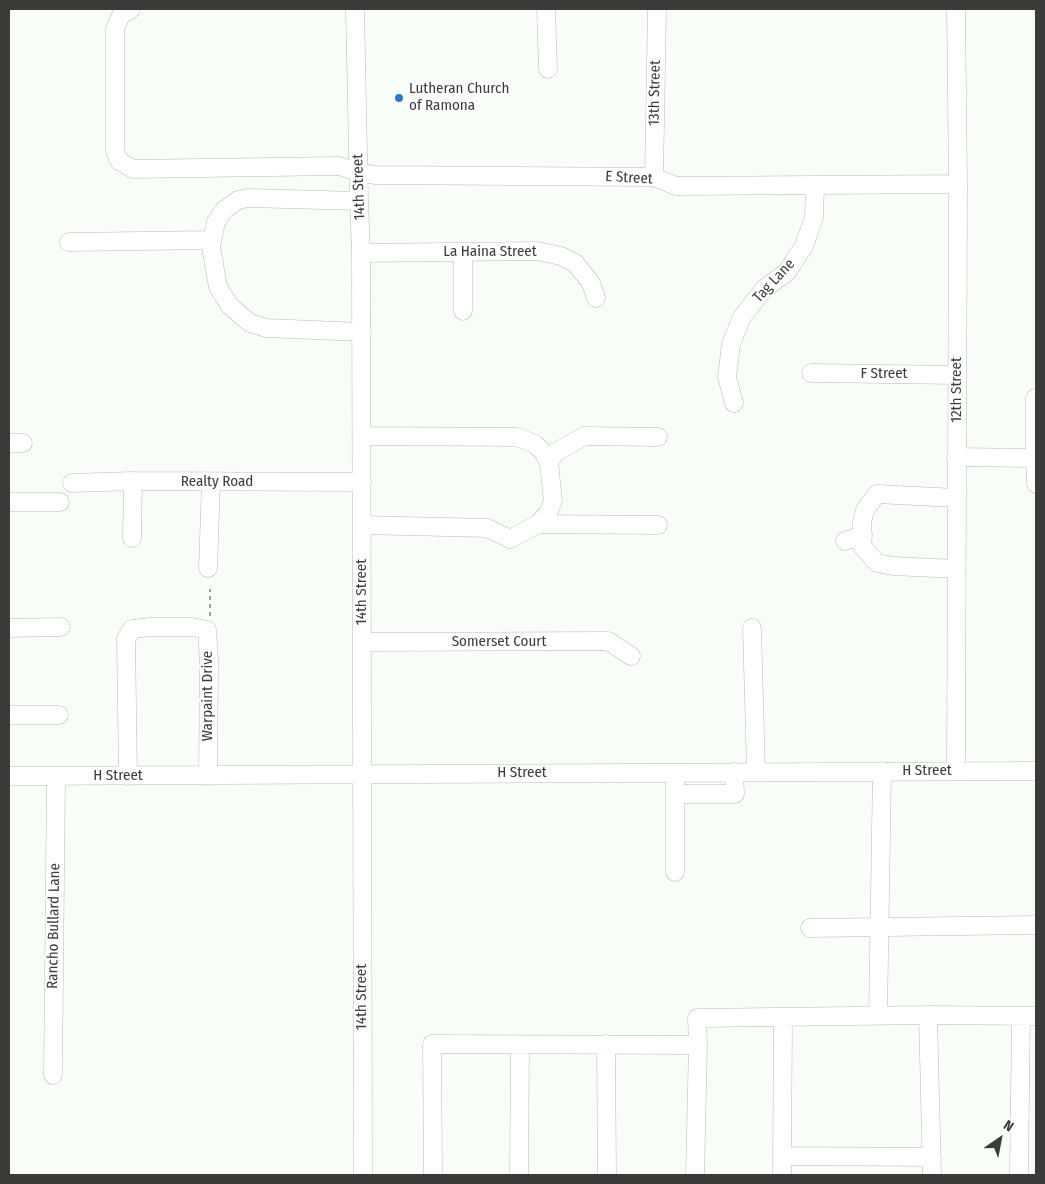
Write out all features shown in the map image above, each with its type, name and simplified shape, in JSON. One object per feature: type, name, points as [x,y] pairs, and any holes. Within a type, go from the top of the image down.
[{"type":"street","name":"E Street","points":[[130,9],[121,15],[115,29],[115,151],[119,162],[133,169],[339,166],[374,175],[654,177],[676,186],[958,184]]},
{"type":"street","name":"14th Street","points":[[355,9],[362,332],[361,774],[363,1175]]},
{"type":"street","points":[[546,9],[548,69]]},
{"type":"street","name":"13th Street","points":[[654,177],[657,9]]},
{"type":"street","name":"12th Street","points":[[956,9],[958,184],[956,771]]},
{"type":"street","name":"Tag Lane","points":[[734,403],[727,377],[731,344],[742,317],[764,290],[787,272],[804,246],[814,217],[815,186]]},
{"type":"street","points":[[359,201],[248,198],[238,200],[224,210],[216,222],[211,247],[218,287],[230,306],[250,322],[266,328],[362,332]]},
{"type":"street","points":[[69,242],[212,240]]},
{"type":"street","name":"La Haina Street","points":[[361,253],[537,251],[561,256],[575,263],[591,283],[596,298]]},
{"type":"street","points":[[463,252],[463,311]]},
{"type":"street","name":"F Street","points":[[811,373],[957,375]]},
{"type":"street","points":[[1036,398],[1036,484]]},
{"type":"street","points":[[362,436],[517,437],[535,444],[543,452],[548,464],[553,501],[548,513],[538,524],[510,539],[487,528],[362,525]]},
{"type":"street","points":[[548,464],[556,452],[585,436],[658,437]]},
{"type":"street","points":[[956,457],[1035,458]]},
{"type":"street","points":[[132,538],[133,481]]},
{"type":"street","name":"Realty Road","points":[[72,483],[133,481],[362,482]]},
{"type":"street","points":[[208,568],[211,482]]},
{"type":"street","points":[[956,498],[877,494],[865,510],[862,522],[862,546],[876,563],[893,566],[956,569]]},
{"type":"street","points":[[9,502],[60,502]]},
{"type":"street","points":[[538,524],[658,525]]},
{"type":"street","points":[[844,541],[863,535]]},
{"type":"street","points":[[9,628],[61,627]]},
{"type":"street","name":"Warpaint Drive","points":[[128,776],[126,639],[132,629],[192,627],[207,630],[209,662],[208,776]]},
{"type":"street","points":[[752,628],[756,772]]},
{"type":"street","name":"Somerset Court","points":[[362,642],[608,641],[631,656]]},
{"type":"street","points":[[9,715],[59,715]]},
{"type":"street","points":[[878,1016],[882,771]]},
{"type":"street","name":"H Street","points":[[9,776],[1036,771]]},
{"type":"street","points":[[675,772],[675,872]]},
{"type":"street","points":[[675,794],[735,794],[734,772]]},
{"type":"street","name":"Rancho Bullard Lane","points":[[53,1075],[56,776]]},
{"type":"street","points":[[810,928],[1036,925]]},
{"type":"street","points":[[928,1015],[932,1175]]},
{"type":"street","points":[[696,1175],[697,1018],[928,1015],[1028,1016],[1019,1175]]},
{"type":"street","points":[[782,1175],[783,1017]]},
{"type":"street","points":[[433,1175],[432,1044],[698,1045]]},
{"type":"street","points":[[606,1044],[606,1175]]},
{"type":"street","points":[[519,1175],[520,1045]]},
{"type":"street","points":[[782,1156],[932,1157]]},
{"type":"path","points":[[207,630],[210,614],[210,588]]},
{"type":"place","name":"Lutheran Church of Ramona","points":[[399,98]]}]
